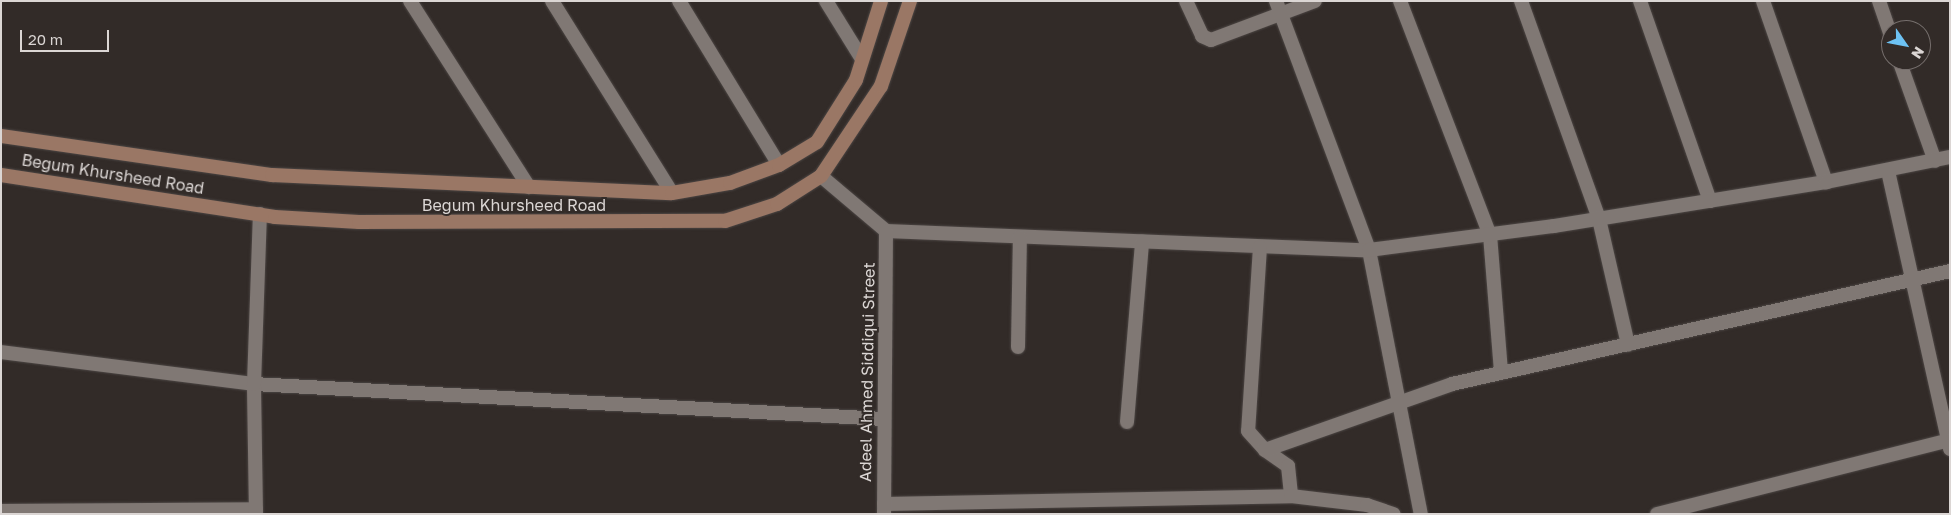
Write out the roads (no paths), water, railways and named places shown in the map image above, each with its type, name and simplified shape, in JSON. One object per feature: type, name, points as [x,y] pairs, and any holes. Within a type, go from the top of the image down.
[{"type":"main road","points":[[1,136],[272,175],[672,193],[730,183],[779,165],[817,142],[856,80],[881,1]]},
{"type":"main road","name":"Begum Khursheed Road","points":[[1,175],[260,214],[359,222],[725,221],[776,204],[821,176],[881,86],[910,1]]},
{"type":"street","points":[[410,1],[528,187]]},
{"type":"street","points":[[552,1],[672,193]]},
{"type":"street","points":[[679,1],[779,165]]},
{"type":"street","points":[[826,1],[862,59]]},
{"type":"street","points":[[1186,1],[1202,36],[1211,40],[1278,8],[1315,1]]},
{"type":"street","points":[[1400,1],[1490,235],[1501,374]]},
{"type":"street","points":[[1521,1],[1599,219],[1628,346]]},
{"type":"street","points":[[1640,1],[1710,201]]},
{"type":"street","points":[[1763,1],[1826,182]]},
{"type":"street","points":[[1879,1],[1886,20]]},
{"type":"street","points":[[1278,8],[1369,250],[1421,514]]},
{"type":"street","points":[[1903,70],[1935,161]]},
{"type":"street","points":[[821,176],[886,231],[1369,250],[1599,219],[1826,182],[1950,158]]},
{"type":"street","points":[[1658,514],[1949,443],[1910,281],[1888,171]]},
{"type":"street","points":[[1,512],[256,512],[254,384],[260,214]]},
{"type":"street","name":"Adeel Ahmed Siddiqui Street","points":[[884,509],[886,231]]},
{"type":"street","points":[[1018,347],[1020,237]]},
{"type":"street","points":[[1127,422],[1142,242]]},
{"type":"street","points":[[1260,247],[1248,431],[1265,450],[1288,466],[1291,496]]},
{"type":"street","points":[[1265,450],[1452,384],[1628,346],[1950,271]]},
{"type":"street","points":[[1,352],[254,384],[884,419]]},
{"type":"street","points":[[884,509],[1291,496],[1367,505],[1393,514]]}]
